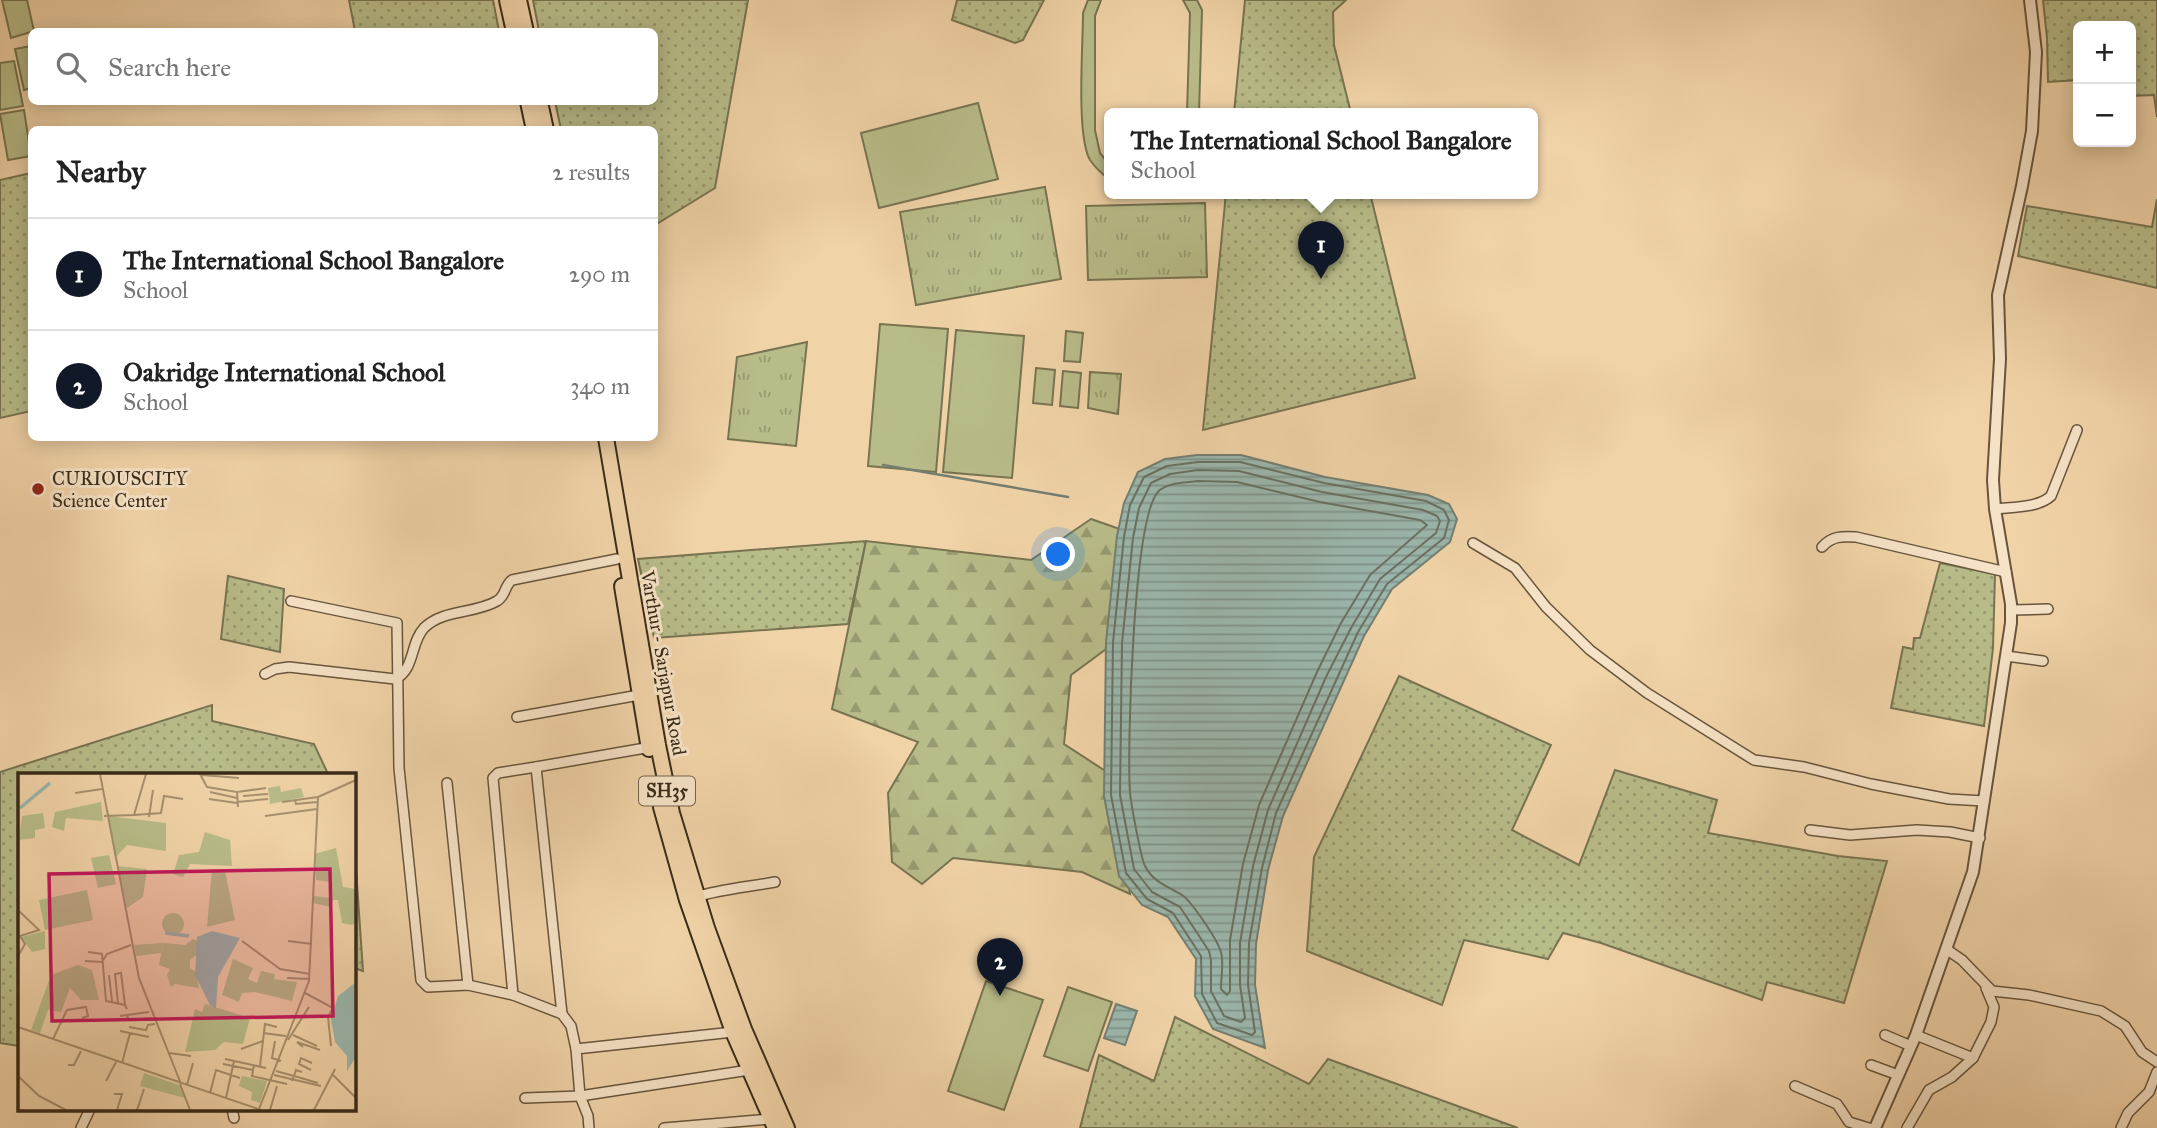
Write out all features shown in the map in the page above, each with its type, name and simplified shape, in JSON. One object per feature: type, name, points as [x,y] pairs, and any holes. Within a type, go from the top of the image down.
[{"type":"main road","points":[[507,0],[513,28]]},
{"type":"main road","points":[[519,0],[525,28]]},
{"type":"main road","points":[[529,105],[533,126]]},
{"type":"main road","points":[[541,105],[545,126]]},
{"type":"main road","name":"Varthur - Sarjapur Road","points":[[597,441],[639,695],[653,746]]},
{"type":"main road","name":"Varthur - Sarjapur Road","points":[[606,441],[663,815],[733,1032],[773,1123]]},
{"type":"main road","name":"Varthur - Sarjapur Road","points":[[691,898],[786,1128]]},
{"type":"street","points":[[1875,1128],[1916,1035],[1973,872],[2006,656],[2011,610],[1993,480],[2000,359],[1998,295],[2032,131],[2036,52],[2030,0]]},
{"type":"street","points":[[1995,509],[2034,504],[2051,496],[2077,430]]},
{"type":"street","points":[[1822,547],[1829,539],[1840,536],[1856,537],[2006,572]]},
{"type":"street","points":[[1473,543],[1515,568],[1546,607],[1590,650],[1647,693],[1754,761],[1804,767],[1871,784],[1949,799],[1984,801]]},
{"type":"street","points":[[265,674],[289,667],[398,678],[407,668],[414,641],[435,620],[495,602],[504,594],[506,586],[512,580],[617,559]]},
{"type":"street","points":[[291,601],[397,623],[399,768],[421,980],[428,987],[468,985],[513,995],[562,1014]]},
{"type":"street","points":[[2011,610],[2048,610]]},
{"type":"street","points":[[2006,656],[2043,661]]},
{"type":"street","points":[[517,717],[639,695]]},
{"type":"street","points":[[513,995],[493,778],[499,772],[653,746]]},
{"type":"street","points":[[536,767],[562,1014],[571,1026],[580,1096],[589,1128]]},
{"type":"street","points":[[447,783],[468,985]]},
{"type":"street","points":[[1810,830],[1850,835],[1917,830],[1950,832],[1980,838]]},
{"type":"street","points":[[691,898],[775,881]]},
{"type":"street","points":[[1947,949],[1962,960],[1992,991],[2029,995],[2102,1011],[2125,1026],[2142,1052],[2157,1062]]},
{"type":"street","points":[[1907,1128],[1929,1090],[1952,1077],[1973,1058],[1991,1023],[1994,1007],[1985,986]]},
{"type":"street","points":[[576,1049],[733,1032]]},
{"type":"street","points":[[1885,1035],[1911,1046]]},
{"type":"street","points":[[1916,1035],[1973,1058]]},
{"type":"street","points":[[1871,1065],[1898,1075]]},
{"type":"street","points":[[525,1098],[580,1096],[749,1070]]},
{"type":"street","points":[[2121,1128],[2128,1113],[2149,1092],[2157,1072]]},
{"type":"street","points":[[1795,1086],[1837,1104],[1849,1122],[1869,1128]]},
{"type":"street","points":[[81,1128],[90,1110]]},
{"type":"street","points":[[664,1128],[773,1123]]},
{"type":"green space","points":[[2,0],[27,0],[33,28],[28,28],[28,33],[11,38]]},
{"type":"green space","points":[[349,0],[493,0],[498,28],[354,28]]},
{"type":"green space","points":[[533,0],[748,0],[715,188],[658,223],[658,126],[560,126],[556,105],[658,105],[658,28],[538,28]]},
{"type":"green space","points":[[957,0],[1044,0],[1023,40],[1015,43],[952,20]]},
{"type":"green space","points":[[1088,0],[1101,0],[1095,16],[1095,130],[1100,153],[1104,158],[1104,174],[1090,160],[1083,131],[1083,13]]},
{"type":"green space","points":[[1183,0],[1197,0],[1202,10],[1199,108],[1187,108],[1190,13]]},
{"type":"green space","points":[[1245,0],[1346,0],[1333,12],[1334,45],[1350,108],[1234,108]]},
{"type":"green space","points":[[2043,0],[2157,0],[2157,117],[2154,95],[2136,96],[2136,21],[2073,21],[2073,80],[2048,82]]},
{"type":"green space","points":[[28,47],[28,89],[24,90],[15,49]]},
{"type":"green space","points":[[14,61],[23,106],[0,110],[0,63]]},
{"type":"green space","points":[[978,103],[998,179],[879,208],[861,133]]},
{"type":"green space","points":[[24,110],[28,157],[8,160],[0,114]]},
{"type":"green space","points":[[28,174],[28,412],[0,418],[0,180]]},
{"type":"green space","points":[[1045,187],[1061,279],[916,305],[900,212]]},
{"type":"green space","points":[[1225,199],[1371,199],[1415,378],[1203,430]]},
{"type":"green space","points":[[2157,199],[2157,288],[2018,256],[2027,206],[2152,227]]},
{"type":"green space","points":[[1205,203],[1207,277],[1088,280],[1086,206]]},
{"type":"green space","points":[[880,324],[948,329],[936,472],[868,466]]},
{"type":"green space","points":[[956,330],[1024,336],[1012,478],[943,472]]},
{"type":"green space","points":[[1066,331],[1083,333],[1080,362],[1064,361]]},
{"type":"green space","points":[[807,342],[796,446],[728,439],[737,357]]},
{"type":"green space","points":[[1036,368],[1055,370],[1052,405],[1033,403]]},
{"type":"green space","points":[[1063,371],[1081,373],[1078,408],[1060,406]]},
{"type":"green space","points":[[1090,372],[1121,374],[1118,414],[1088,408]]},
{"type":"green space","points":[[1091,519],[1134,534],[1140,624],[1071,675],[1064,744],[1110,774],[1130,894],[1082,872],[953,858],[922,884],[892,862],[888,793],[918,742],[832,709],[866,541],[1031,560]]},
{"type":"green space","points":[[866,541],[848,624],[654,638],[638,559]]},
{"type":"green space","points":[[1940,563],[1995,574],[1993,648],[1984,726],[1891,708],[1903,647],[1913,649],[1914,638],[1920,638]]},
{"type":"green space","points":[[228,576],[284,589],[280,652],[221,639]]},
{"type":"green space","points":[[1399,676],[1551,745],[1512,830],[1579,865],[1615,770],[1717,800],[1708,833],[1838,856],[1887,861],[1844,1003],[1767,982],[1762,1000],[1601,943],[1563,933],[1548,959],[1464,940],[1442,1005],[1307,951],[1314,857]]},
{"type":"green space","points":[[212,705],[212,721],[314,744],[328,773],[18,773],[18,1046],[0,1043],[0,772]]},
{"type":"green space","points":[[355,854],[363,971],[355,968]]},
{"type":"green space","points":[[986,981],[1043,1000],[1004,1110],[948,1091]]},
{"type":"green space","points":[[1068,987],[1112,1002],[1088,1071],[1044,1056]]},
{"type":"green space","points":[[1175,1017],[1309,1084],[1328,1059],[1518,1128],[1080,1128],[1099,1055],[1154,1081]]},
{"type":"water","points":[[1197,455],[1241,455],[1325,477],[1428,495],[1449,504],[1457,519],[1450,542],[1392,589],[1364,636],[1283,816],[1268,870],[1256,944],[1255,985],[1265,1048],[1213,1029],[1195,996],[1196,959],[1168,917],[1142,905],[1119,876],[1104,796],[1106,642],[1117,536],[1124,503],[1138,472],[1165,459]]},
{"type":"water","points":[[1116,1004],[1137,1011],[1125,1045],[1104,1038]]},
{"type":"waterway","points":[[883,465],[1068,497]]},
{"type":"place","name":"The International School Bangalore","points":[[1321,279]]},
{"type":"place","name":"CURIOUSCITY Science Center","points":[[38,489]]},
{"type":"place","name":"Oakridge International School","points":[[1000,996]]}]
